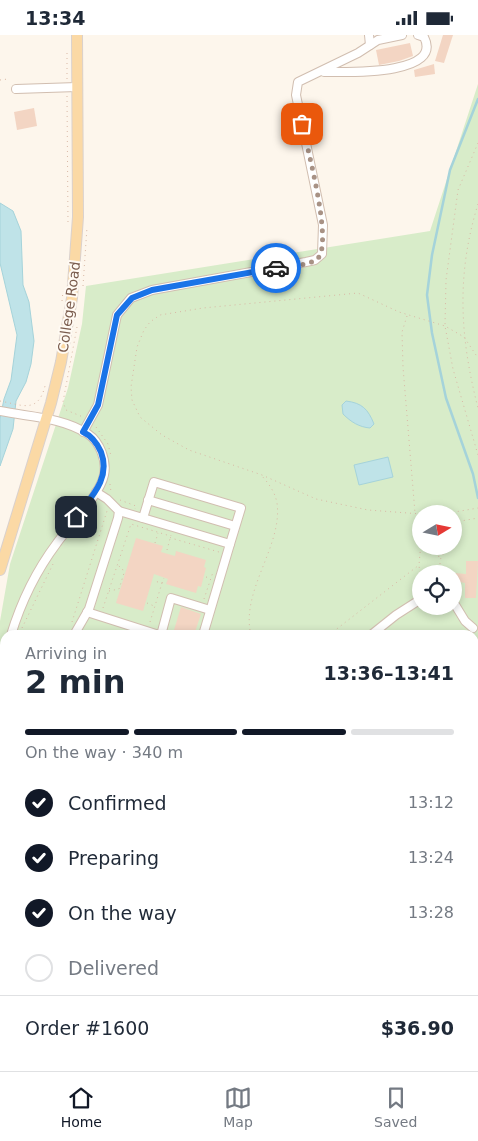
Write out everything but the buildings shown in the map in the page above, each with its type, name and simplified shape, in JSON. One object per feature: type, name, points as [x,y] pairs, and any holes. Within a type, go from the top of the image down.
[{"type":"main road","name":"College Road","points":[[0,570],[47,419],[66,337],[76,258],[78,217],[72,87],[77,35]]},
{"type":"street","points":[[369,35],[370,45]]},
{"type":"street","points":[[83,432],[100,396],[117,315],[132,298],[152,290],[315,260],[322,254],[323,225],[296,95],[298,82],[378,40],[402,35]]},
{"type":"street","points":[[322,71],[387,70],[416,62],[428,51],[428,38],[418,35]]},
{"type":"street","points":[[16,89],[72,87]]},
{"type":"street","points":[[0,411],[61,422],[83,432],[96,442],[103,458],[104,475],[96,492],[40,567],[18,612],[13,630]]},
{"type":"street","points":[[143,518],[154,482],[241,508],[204,630]]},
{"type":"street","points":[[96,492],[107,499],[119,511],[230,544]]},
{"type":"street","points":[[148,500],[235,526]]},
{"type":"street","points":[[77,630],[87,612],[119,511]]},
{"type":"street","points":[[161,630],[171,598],[210,610]]},
{"type":"street","points":[[381,630],[396,615],[412,605]]},
{"type":"street","points":[[87,612],[144,630]]},
{"type":"street","points":[[461,615],[473,628]]},
{"type":"path","points":[[67,53],[72,87],[68,227]]},
{"type":"path","points":[[0,80],[8,79]]},
{"type":"path","points":[[478,143],[458,190],[446,281],[445,326],[453,369],[478,455]]},
{"type":"path","points":[[478,204],[470,241],[462,302],[464,337],[478,409]]},
{"type":"path","points":[[82,292],[87,224]]},
{"type":"path","points":[[61,305],[63,287]]},
{"type":"path","points":[[412,514],[368,510],[316,499],[262,475],[189,450],[156,431],[140,417],[132,400],[130,387],[138,347],[144,331],[150,322],[160,315],[203,308],[358,293],[407,315],[445,326],[464,337],[478,358]]},
{"type":"path","points":[[407,315],[402,332],[403,367],[408,407],[414,505]]},
{"type":"path","points":[[77,327],[63,402],[66,410],[89,420],[103,435],[110,449],[112,459]]},
{"type":"path","points":[[0,401],[30,406],[38,402],[46,383]]},
{"type":"path","points":[[250,630],[248,617],[274,533],[277,511],[272,488],[262,475]]},
{"type":"path","points":[[110,479],[110,488],[114,496]]},
{"type":"path","points":[[116,498],[136,505],[133,515]]},
{"type":"path","points":[[72,623],[106,514],[106,506]]},
{"type":"path","points":[[462,511],[478,508]]},
{"type":"path","points":[[462,521],[478,518]]},
{"type":"path","points":[[100,616],[131,524],[159,532],[171,538],[220,551]]},
{"type":"path","points":[[167,550],[174,527]]},
{"type":"path","points":[[155,543],[159,532]]},
{"type":"path","points":[[419,565],[420,555]]},
{"type":"path","points":[[439,555],[440,565]]},
{"type":"path","points":[[440,559],[442,555]]},
{"type":"path","points":[[21,629],[49,573],[54,558]]},
{"type":"path","points":[[108,591],[118,589],[124,573],[122,568],[116,565]]},
{"type":"path","points":[[202,607],[214,570]]},
{"type":"path","points":[[336,630],[412,571]]},
{"type":"path","points":[[206,577],[211,579]]},
{"type":"path","points":[[150,622],[164,578]]},
{"type":"path","points":[[154,581],[162,583]]},
{"type":"path","points":[[147,603],[155,606]]},
{"type":"green space","points":[[478,84],[478,630],[0,630],[10,564],[68,388],[82,324],[86,286],[430,231]]},
{"type":"water","points":[[0,203],[13,211],[21,231],[23,285],[29,302],[34,341],[31,364],[26,382],[16,401],[13,429],[0,466],[0,419],[4,399],[11,380],[17,335],[0,263]]},
{"type":"water","points":[[346,401],[356,403],[364,408],[374,424],[370,428],[359,425],[349,419],[343,414],[342,405]]},
{"type":"water","points":[[388,457],[393,477],[359,485],[354,465]]},
{"type":"waterway","points":[[478,99],[450,170],[432,255],[427,295],[432,333],[446,398],[473,474],[478,498]]},
{"type":"way so far","points":[[276,268],[315,260],[322,254],[324,243],[323,225],[302,124]]},
{"type":"route","points":[[76,517],[100,487],[104,475],[103,458],[99,448],[89,435],[83,432],[98,405],[117,315],[132,298],[152,290],[276,268]]}]
